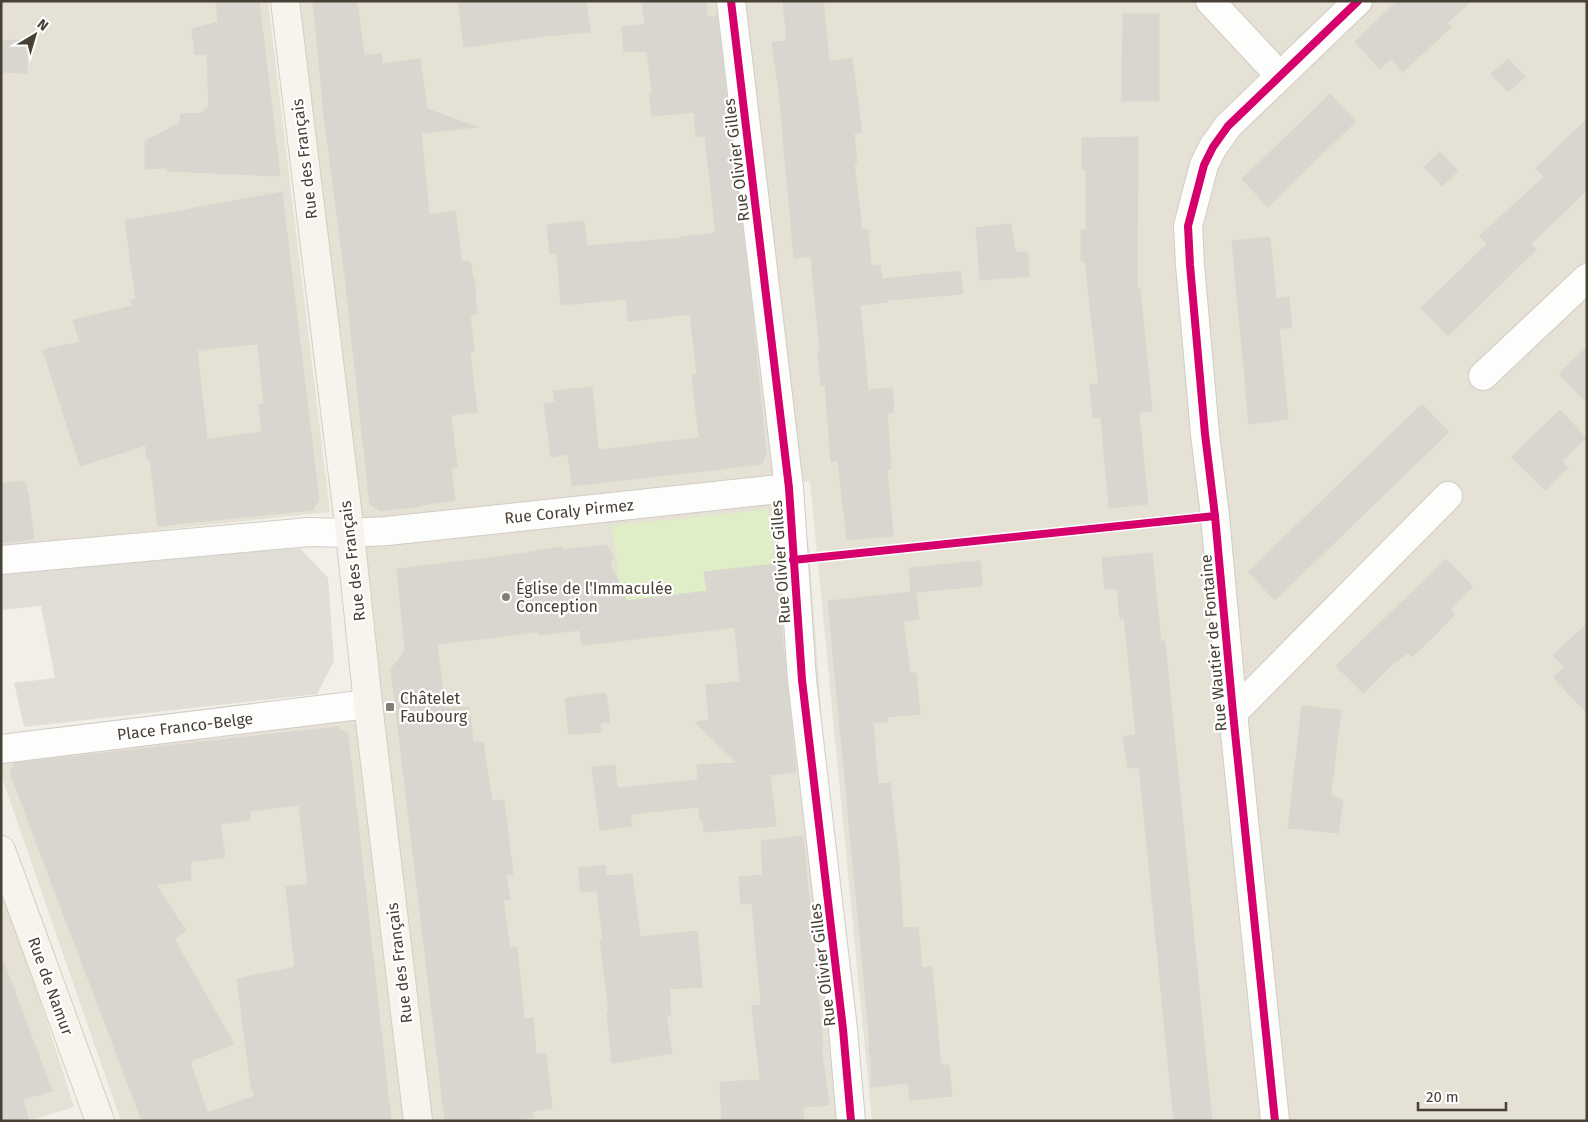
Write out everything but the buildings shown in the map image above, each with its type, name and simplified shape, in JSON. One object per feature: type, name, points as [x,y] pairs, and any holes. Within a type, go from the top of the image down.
[{"type":"main road","name":"Rue des Français","points":[[285,1],[350,533],[368,704],[418,1121]]},
{"type":"main road","name":"Rue de Namur","points":[[1,850],[100,1121]]},
{"type":"street","name":"Rue Olivier Gilles","points":[[731,1],[789,488],[802,680],[843,1029],[851,1121]]},
{"type":"street","points":[[1210,1],[1280,76]]},
{"type":"street","name":"Rue Wautier de Fontaine","points":[[1275,1121],[1233,713],[1216,516],[1205,434],[1188,226],[1204,165],[1213,147],[1228,126],[1358,1]]},
{"type":"street","points":[[1483,376],[1587,278]]},
{"type":"street","name":"Rue Coraly Pirmez","points":[[350,533],[387,531],[789,488]]},
{"type":"street","name":"Rue Wautier de Fontaine","points":[[1233,713],[1448,496]]},
{"type":"street","points":[[1,560],[309,532],[350,533]]},
{"type":"street","name":"Place Franco-Belge","points":[[1,749],[368,704]]},
{"type":"shaded area","points":[[1,1],[268,1],[330,512],[1,547]]},
{"type":"shaded area","points":[[284,1],[1587,1],[1587,1121],[872,1121],[810,481],[354,521]]},
{"type":"shaded area","points":[[798,491],[809,549],[852,1121],[121,1121],[1,775],[1,759],[381,698],[364,546]]},
{"type":"shaded area","points":[[300,548],[328,578],[334,661],[317,694],[24,727],[14,683],[55,678],[41,606],[1,610],[1,571]]},
{"type":"shaded area","points":[[1,878],[74,1107],[28,1121],[1,1121]]},
{"type":"green space","points":[[769,509],[780,621],[609,643],[605,611],[622,601],[612,526]]},
{"type":"cycle path","points":[[731,1],[789,488],[802,680],[843,1029],[851,1121]]},
{"type":"cycle path","points":[[1275,1121],[1233,713],[1215,516],[1205,434],[1188,226],[1204,165],[1213,147],[1228,126],[1358,1]]},
{"type":"cycle path","points":[[793,560],[1215,516]]},
{"type":"place","name":"Église de l'Immaculée Conception","points":[[506,597]]},
{"type":"place","name":"Châtelet Faubourg","points":[[390,707]]}]
